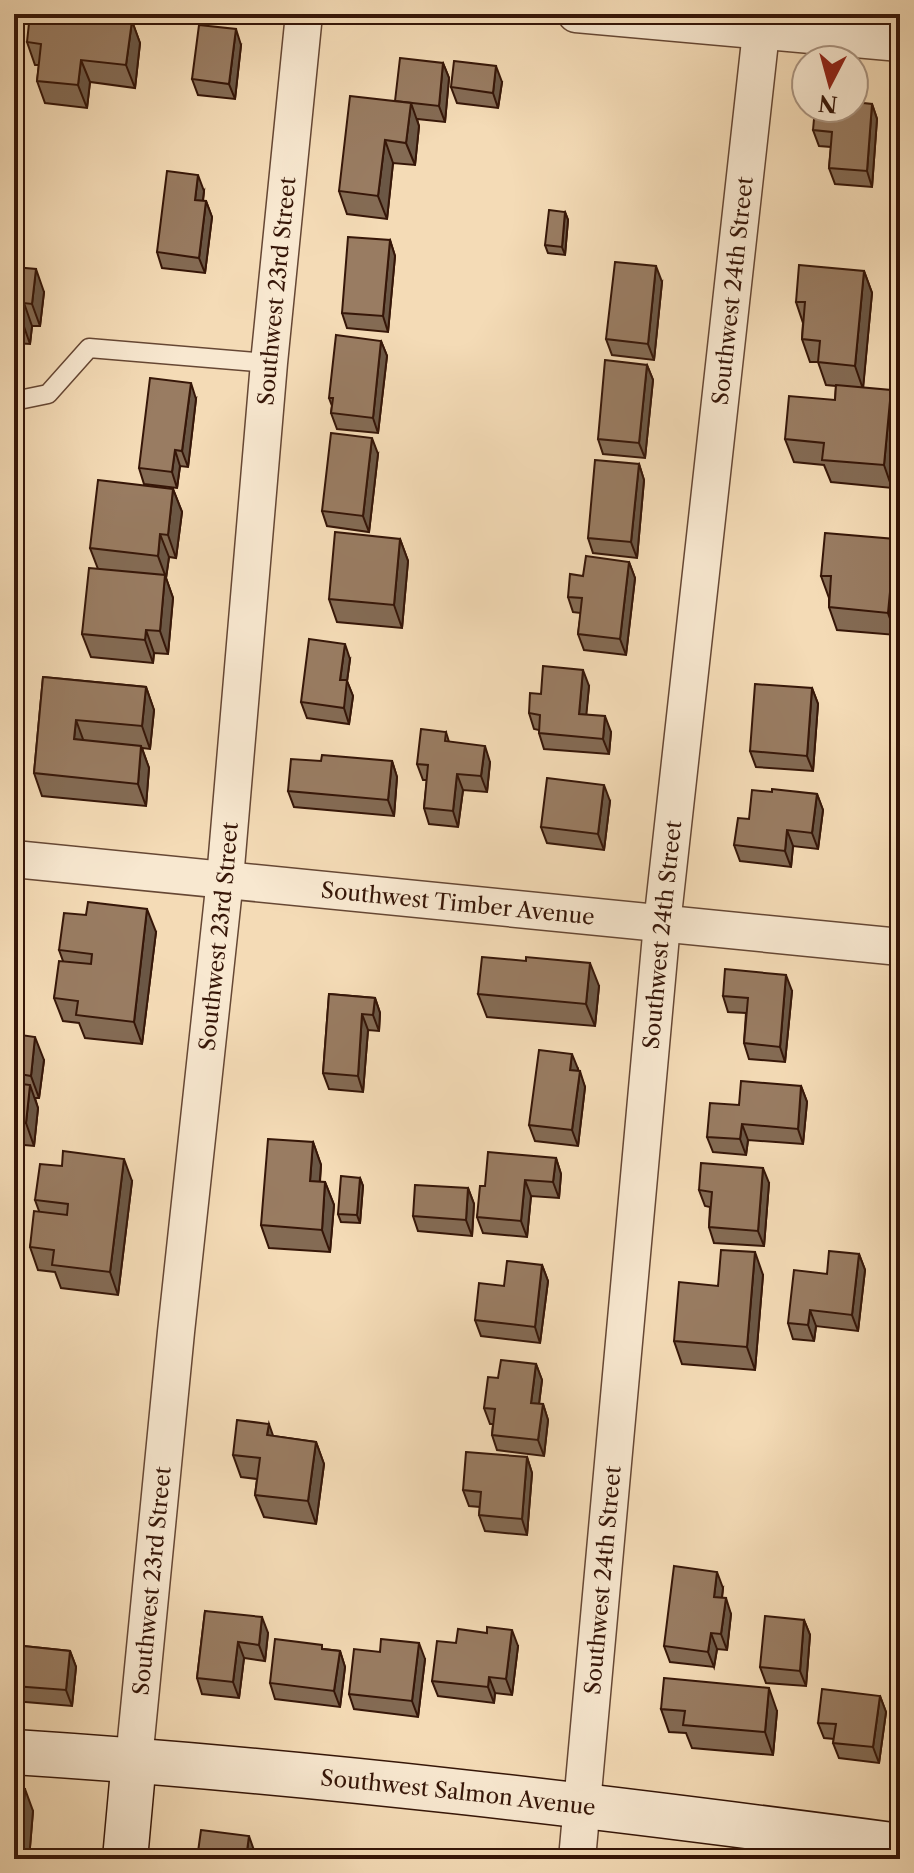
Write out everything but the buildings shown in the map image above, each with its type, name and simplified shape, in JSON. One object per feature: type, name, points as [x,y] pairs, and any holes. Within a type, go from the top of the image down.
[{"type":"main road","name":"Southwest Salmon Avenue","points":[[14,1752],[134,1760],[583,1804],[900,1846]]},
{"type":"main road","name":"Southwest 23rd Street","points":[[125,1859],[134,1760]]},
{"type":"street","name":"Southwest 23rd Street","points":[[134,1760],[225,879],[269,363],[304,14]]},
{"type":"street","points":[[576,14],[762,22],[900,43]]},
{"type":"street","name":"Southwest 24th Street","points":[[577,1859],[662,924],[762,22]]},
{"type":"street","name":"Southwest Timber Avenue","points":[[14,859],[900,947]]},
{"type":"lane","points":[[14,401],[48,394],[89,348],[269,363]]}]
